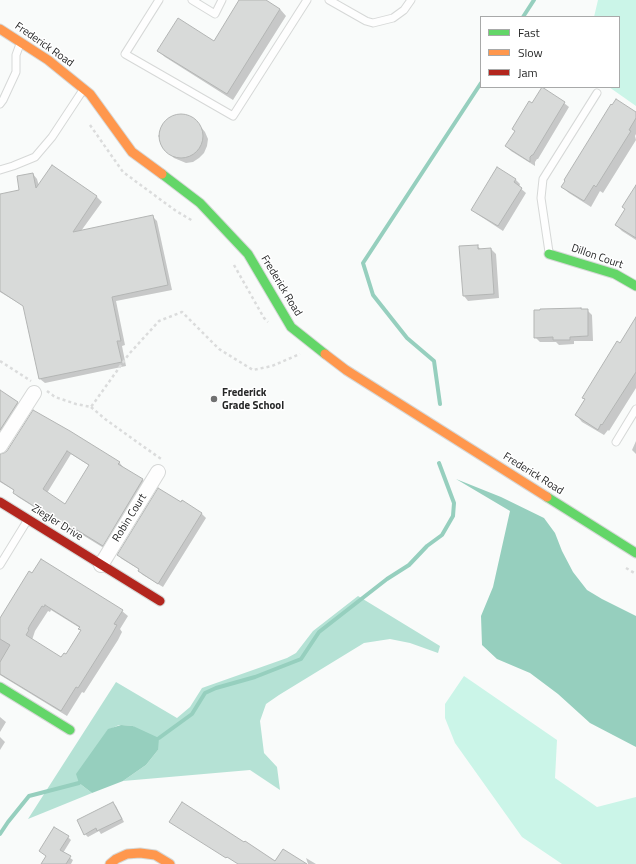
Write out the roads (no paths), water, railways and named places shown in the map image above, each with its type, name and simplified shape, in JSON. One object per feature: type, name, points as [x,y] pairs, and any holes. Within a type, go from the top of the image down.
[{"type":"street","name":"Frederick Road","points":[[0,29],[48,60],[90,94],[132,152],[200,202],[248,254],[291,327],[346,370],[636,553]]},
{"type":"street","name":"Dillon Court","points":[[549,254],[614,274],[636,285]]},
{"type":"street","points":[[0,446],[38,389]]},
{"type":"street","name":"Robin Court","points":[[101,565],[158,472]]},
{"type":"street","name":"Ziegler Drive","points":[[0,502],[160,601]]},
{"type":"street","points":[[0,687],[70,730]]},
{"type":"street","points":[[110,864],[116,858],[127,854],[140,853],[155,855],[170,864]]},
{"type":"lane","points":[[159,0],[125,54],[233,116],[307,0]]},
{"type":"lane","points":[[192,0],[215,14],[222,0]]},
{"type":"lane","points":[[329,0],[366,21],[373,23],[393,18],[404,10],[410,0]]},
{"type":"lane","points":[[0,104],[16,72],[16,55],[20,42]]},
{"type":"lane","points":[[0,170],[35,157],[52,137],[83,88]]},
{"type":"lane","points":[[549,254],[541,198],[543,179],[597,92]]},
{"type":"lane","points":[[616,442],[636,409]]},
{"type":"lane","points":[[0,565],[28,520]]},
{"type":"waterway","points":[[524,16],[534,0]]},
{"type":"waterway","points":[[440,404],[434,361],[407,338],[373,295],[363,263],[480,85]]},
{"type":"waterway","points":[[159,738],[192,714],[205,693],[216,688],[255,677],[301,659],[319,632],[387,579],[409,565],[427,546],[442,535],[453,516],[454,503],[439,463]]},
{"type":"waterway","points":[[0,834],[29,796],[79,783]]},
{"type":"place","name":"Frederick Grade School","points":[[214,399]]}]
